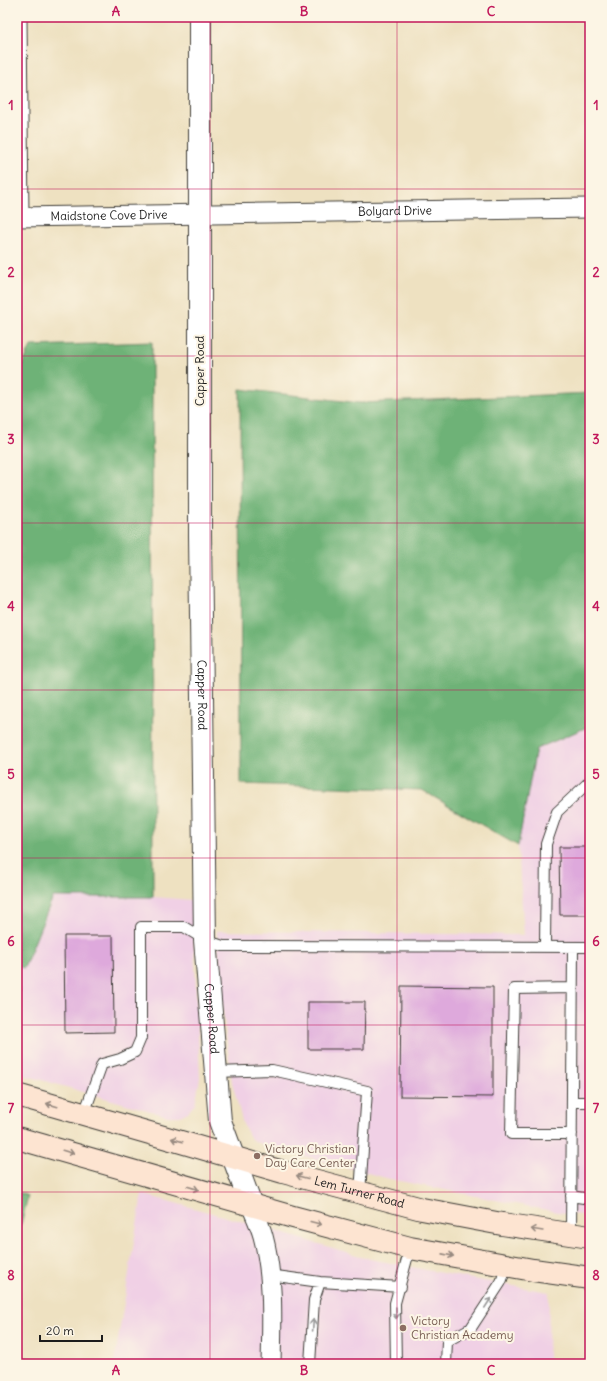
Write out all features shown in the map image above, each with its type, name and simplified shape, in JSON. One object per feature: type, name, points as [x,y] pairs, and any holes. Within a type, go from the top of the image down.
[{"type":"main road","name":"Lem Turner Road","points":[[17,1095],[234,1158],[422,1209],[502,1224],[581,1236]]},
{"type":"main road","points":[[17,1138],[251,1205],[410,1248],[507,1266],[590,1278]]},
{"type":"street","name":"Capper Road","points":[[200,17],[200,535],[205,940],[220,1121],[263,1236],[269,1275],[272,1318],[271,1364]]},
{"type":"street","points":[[17,18],[18,217]]},
{"type":"street","name":"Bolyard Drive","points":[[200,214],[590,208]]},
{"type":"street","name":"Maidstone Cove Drive","points":[[18,217],[200,214]]},
{"type":"lane","points":[[545,947],[546,844],[557,812],[590,781]]},
{"type":"lane","points":[[84,1114],[102,1064],[120,1059],[135,1052],[141,1038],[141,927],[184,927],[205,940],[223,946],[590,947]]},
{"type":"lane","points":[[573,947],[571,1196],[581,1236]]},
{"type":"lane","points":[[572,988],[514,988],[511,1134],[572,1134]]},
{"type":"lane","points":[[216,1072],[272,1070],[367,1091],[360,1193]]},
{"type":"lane","points":[[572,1102],[590,1102]]},
{"type":"lane","points":[[571,1196],[590,1199]]},
{"type":"lane","points":[[396,1364],[396,1303],[410,1248]]},
{"type":"lane","points":[[446,1364],[447,1340],[471,1328],[501,1282],[507,1266]]},
{"type":"lane","points":[[269,1275],[320,1282],[400,1287]]},
{"type":"lane","points":[[310,1364],[314,1300],[320,1282]]},
{"type":"shaded area","points":[[585,728],[590,728],[590,1216],[557,1212],[390,1179],[263,1145],[251,1139],[243,1124],[232,1082],[221,995],[217,931],[524,935],[518,846],[536,749]]},
{"type":"shaded area","points":[[53,897],[153,897],[192,900],[200,1078],[195,1104],[188,1112],[180,1116],[168,1116],[17,1073],[17,966],[24,967]]},
{"type":"shaded area","name":"Victory Christian Academy","points":[[142,1194],[370,1259],[549,1292],[548,1364],[114,1364]]},
{"type":"green space","points":[[152,342],[153,897],[53,897],[24,968],[17,966],[17,377],[31,346]]},
{"type":"green space","points":[[240,389],[361,403],[590,393],[590,728],[585,728],[536,749],[518,846],[422,790],[241,784]]},
{"type":"green space","points":[[17,1192],[28,1196],[17,1241]]},
{"type":"green space","points":[[17,1356],[59,1364],[17,1364]]},
{"type":"building","points":[[559,847],[590,847],[590,915],[560,915]]},
{"type":"building","points":[[64,936],[113,936],[114,1032],[65,1033]]},
{"type":"building","points":[[401,986],[493,987],[493,1097],[400,1096]]},
{"type":"building","points":[[17,988],[21,989],[17,1001]]},
{"type":"building","points":[[308,1002],[365,1002],[364,1049],[308,1049]]},
{"type":"place","name":"Victory Christian Day Care Center","points":[[257,1156]]},
{"type":"place","name":"Victory Christian Academy","points":[[403,1328]]}]
